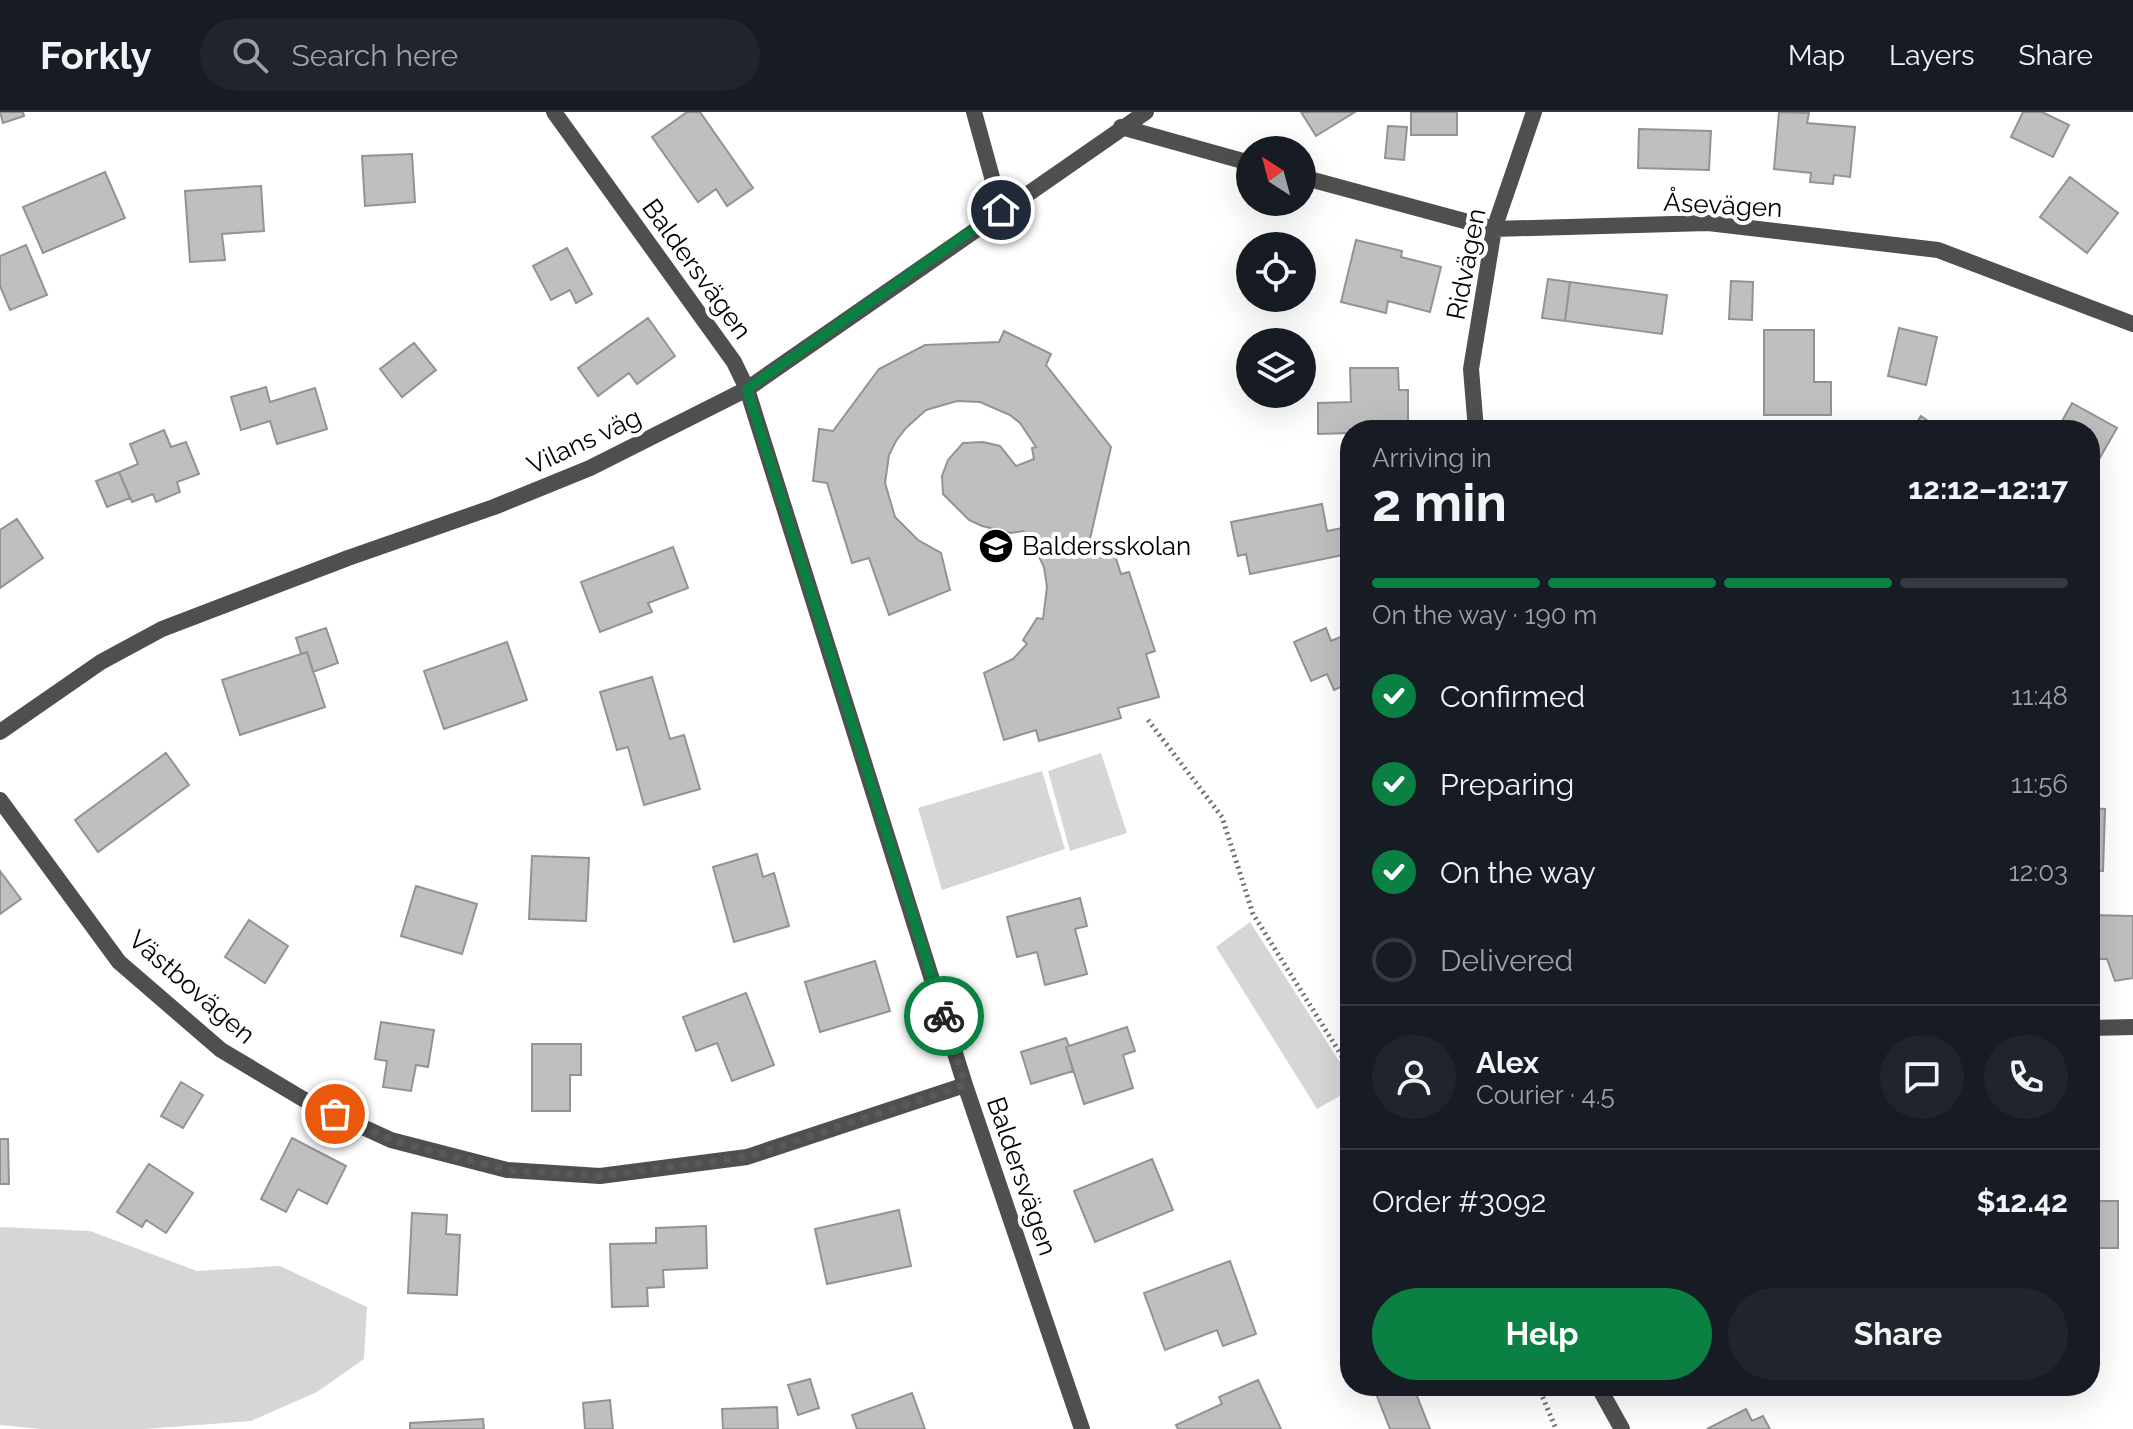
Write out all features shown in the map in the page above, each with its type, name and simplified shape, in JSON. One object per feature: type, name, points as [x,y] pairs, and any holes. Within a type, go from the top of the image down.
[{"type":"street","name":"Baldersvägen","points":[[554,112],[734,362],[747,389],[965,1085],[1082,1429]]},
{"type":"street","points":[[974,112],[1001,210]]},
{"type":"street","name":"Vilans väg","points":[[0,732],[101,662],[162,629],[562,480],[747,389],[1146,112]]},
{"type":"street","name":"Ridvägen","points":[[1475,420],[1471,369],[1494,229],[1534,112]]},
{"type":"street","points":[[1121,127],[1236,159]]},
{"type":"street","name":"Åsevägen","points":[[1316,181],[1494,229],[1708,223],[1938,250],[2133,324]]},
{"type":"street","name":"Västbovägen","points":[[0,800],[119,962],[221,1050],[308,1102],[391,1140],[507,1170],[600,1176],[747,1157],[965,1085]]},
{"type":"street","points":[[2100,1028],[2133,1027]]},
{"type":"street","points":[[1604,1396],[1622,1429]]},
{"type":"path","points":[[1148,720],[1222,817],[1253,914],[1340,1053]]},
{"type":"path","points":[[1542,1396],[1556,1429]]},
{"type":"shaded area","points":[[1101,753],[1127,833],[1070,851],[1048,771]]},
{"type":"shaded area","points":[[1042,771],[1065,849],[942,890],[918,808]]},
{"type":"shaded area","points":[[1250,922],[1340,1062],[1340,1096],[1317,1109],[1216,947]]},
{"type":"shaded area","points":[[0,1227],[90,1231],[197,1271],[280,1266],[367,1307],[364,1359],[317,1392],[251,1421],[144,1429],[42,1429],[0,1425]]},
{"type":"building","points":[[0,112],[23,112],[24,116],[3,123]]},
{"type":"building","points":[[687,112],[700,112],[753,188],[727,206],[716,189],[698,202],[652,137]]},
{"type":"building","points":[[1301,112],[1355,112],[1316,136]]},
{"type":"building","points":[[1411,112],[1457,112],[1457,135],[1411,135]]},
{"type":"building","points":[[1779,112],[1809,113],[1807,123],[1855,127],[1850,177],[1834,175],[1833,184],[1810,182],[1811,173],[1774,169]]},
{"type":"building","points":[[2023,112],[2042,112],[2069,125],[2053,157],[2011,137]]},
{"type":"building","points":[[1388,126],[1407,127],[1404,160],[1385,158]]},
{"type":"building","points":[[1639,129],[1711,131],[1709,170],[1638,168]]},
{"type":"building","points":[[412,154],[415,202],[365,206],[362,156]]},
{"type":"building","points":[[105,172],[125,218],[43,253],[23,207]]},
{"type":"building","points":[[2070,177],[2118,213],[2087,253],[2040,217]]},
{"type":"building","points":[[261,186],[264,231],[222,234],[225,260],[190,262],[185,191]]},
{"type":"building","points":[[1356,240],[1402,251],[1401,257],[1441,267],[1430,312],[1388,301],[1386,313],[1341,302]]},
{"type":"building","points":[[26,245],[47,295],[10,310],[0,286],[0,256]]},
{"type":"building","points":[[567,248],[592,294],[576,303],[570,290],[551,300],[533,266]]},
{"type":"building","points":[[1548,279],[1570,282],[1565,321],[1542,318]]},
{"type":"building","points":[[1731,281],[1753,282],[1752,320],[1729,319]]},
{"type":"building","points":[[1570,282],[1667,295],[1662,334],[1565,321]]},
{"type":"building","points":[[648,318],[675,356],[637,384],[629,373],[598,396],[578,368]]},
{"type":"building","points":[[1899,328],[1937,337],[1926,385],[1888,376]]},
{"type":"building","points":[[1764,330],[1814,330],[1814,382],[1831,382],[1831,415],[1764,415]]},
{"type":"building","points":[[1004,331],[1051,354],[1046,365],[1111,447],[1090,539],[1112,546],[1121,574],[1129,572],[1155,651],[1146,654],[1159,697],[1118,708],[1121,718],[1039,741],[1036,730],[1004,740],[984,673],[1013,659],[1027,644],[1023,640],[1037,618],[1043,619],[1047,587],[1044,567],[1029,536],[1023,531],[1011,533],[969,520],[943,494],[942,476],[948,460],[963,443],[983,442],[1000,446],[1016,466],[1034,459],[1032,448],[1036,447],[1020,423],[1010,415],[980,402],[957,401],[926,410],[896,441],[889,455],[885,483],[895,517],[918,540],[941,553],[950,590],[889,615],[869,558],[852,563],[827,483],[813,481],[819,429],[833,431],[879,369],[925,345],[999,342]]},
{"type":"building","points":[[414,343],[436,370],[402,397],[380,369]]},
{"type":"building","points":[[1350,368],[1398,368],[1399,390],[1408,390],[1408,420],[1340,420],[1340,433],[1318,434],[1318,403],[1351,402]]},
{"type":"building","points":[[266,387],[270,402],[315,388],[327,429],[277,444],[270,421],[241,430],[231,397]]},
{"type":"building","points":[[2072,403],[2117,428],[2100,458],[2100,420],[2063,420]]},
{"type":"building","points":[[164,430],[171,447],[186,442],[199,474],[177,482],[180,492],[156,502],[153,494],[132,502],[119,472],[138,464],[130,444]]},
{"type":"building","points":[[119,472],[130,498],[107,507],[96,481]]},
{"type":"building","points":[[1322,504],[1327,531],[1340,529],[1340,556],[1250,574],[1246,554],[1238,556],[1231,522]]},
{"type":"building","points":[[17,519],[43,558],[0,588],[0,530]]},
{"type":"building","points":[[673,547],[688,588],[648,603],[652,612],[600,632],[581,582]]},
{"type":"building","points":[[326,628],[338,663],[313,672],[307,652],[301,654],[296,638]]},
{"type":"building","points":[[1326,628],[1331,641],[1340,637],[1340,687],[1334,690],[1327,674],[1311,681],[1294,642]]},
{"type":"building","points":[[507,642],[527,700],[444,729],[424,671]]},
{"type":"building","points":[[307,652],[325,707],[240,735],[222,680]]},
{"type":"building","points":[[652,677],[670,739],[684,735],[700,789],[644,805],[628,747],[617,750],[600,692]]},
{"type":"building","points":[[166,753],[189,785],[98,852],[75,820]]},
{"type":"building","points":[[2100,809],[2105,809],[2103,871],[2100,871]]},
{"type":"building","points":[[757,854],[763,877],[774,873],[789,926],[734,942],[713,867]]},
{"type":"building","points":[[532,856],[589,858],[586,921],[529,919]]},
{"type":"building","points":[[0,871],[21,899],[0,914]]},
{"type":"building","points":[[416,886],[477,904],[462,954],[401,936]]},
{"type":"building","points":[[1080,898],[1087,926],[1075,929],[1087,974],[1045,985],[1037,952],[1017,957],[1007,917]]},
{"type":"building","points":[[2100,915],[2133,916],[2133,978],[2115,981],[2107,959],[2100,959]]},
{"type":"building","points":[[249,920],[288,946],[265,983],[225,957]]},
{"type":"building","points":[[875,961],[890,1011],[820,1032],[805,982]]},
{"type":"building","points":[[746,993],[774,1065],[732,1081],[717,1043],[696,1051],[683,1017]]},
{"type":"building","points":[[381,1022],[434,1030],[428,1067],[416,1065],[411,1091],[383,1087],[387,1061],[375,1059]]},
{"type":"building","points":[[1127,1027],[1135,1051],[1123,1055],[1133,1088],[1084,1104],[1066,1047]]},
{"type":"building","points":[[1066,1038],[1073,1071],[1031,1084],[1021,1052]]},
{"type":"building","points":[[532,1044],[581,1044],[581,1075],[570,1075],[570,1111],[532,1111]]},
{"type":"building","points":[[181,1082],[203,1095],[183,1128],[161,1116]]},
{"type":"building","points":[[292,1138],[346,1166],[327,1204],[298,1189],[286,1212],[261,1199]]},
{"type":"building","points":[[0,1139],[8,1139],[9,1184],[0,1184]]},
{"type":"building","points":[[1152,1159],[1173,1210],[1095,1242],[1074,1191]]},
{"type":"building","points":[[149,1164],[193,1193],[166,1233],[146,1220],[142,1227],[117,1212]]},
{"type":"building","points":[[2100,1201],[2118,1201],[2118,1248],[2100,1248]]},
{"type":"building","points":[[899,1210],[911,1266],[827,1284],[815,1229]]},
{"type":"building","points":[[412,1213],[447,1215],[446,1234],[460,1235],[457,1295],[408,1293]]},
{"type":"building","points":[[706,1226],[707,1268],[663,1270],[664,1287],[647,1288],[648,1306],[612,1307],[610,1244],[656,1243],[656,1228]]},
{"type":"building","points":[[1230,1261],[1256,1334],[1223,1346],[1217,1330],[1165,1350],[1144,1293]]},
{"type":"building","points":[[810,1379],[819,1408],[798,1415],[788,1385]]},
{"type":"building","points":[[1258,1380],[1281,1429],[1178,1429],[1176,1425],[1222,1404],[1219,1397]]},
{"type":"building","points":[[912,1393],[925,1429],[857,1429],[852,1415]]},
{"type":"building","points":[[1377,1396],[1417,1396],[1430,1429],[1390,1429]]},
{"type":"building","points":[[610,1400],[613,1429],[585,1429],[583,1403]]},
{"type":"building","points":[[777,1407],[778,1429],[723,1429],[722,1409]]},
{"type":"building","points":[[1746,1409],[1752,1421],[1763,1416],[1770,1429],[1707,1429]]},
{"type":"building","points":[[483,1419],[484,1429],[410,1429],[410,1423]]},
{"type":"way so far","points":[[335,1114],[391,1140],[507,1170],[600,1176],[747,1157],[965,1085],[944,1016]]},
{"type":"place","name":"Baldersskolan","points":[[996,546]]},
{"type":"route","points":[[944,1016],[747,389],[1001,210]]}]
